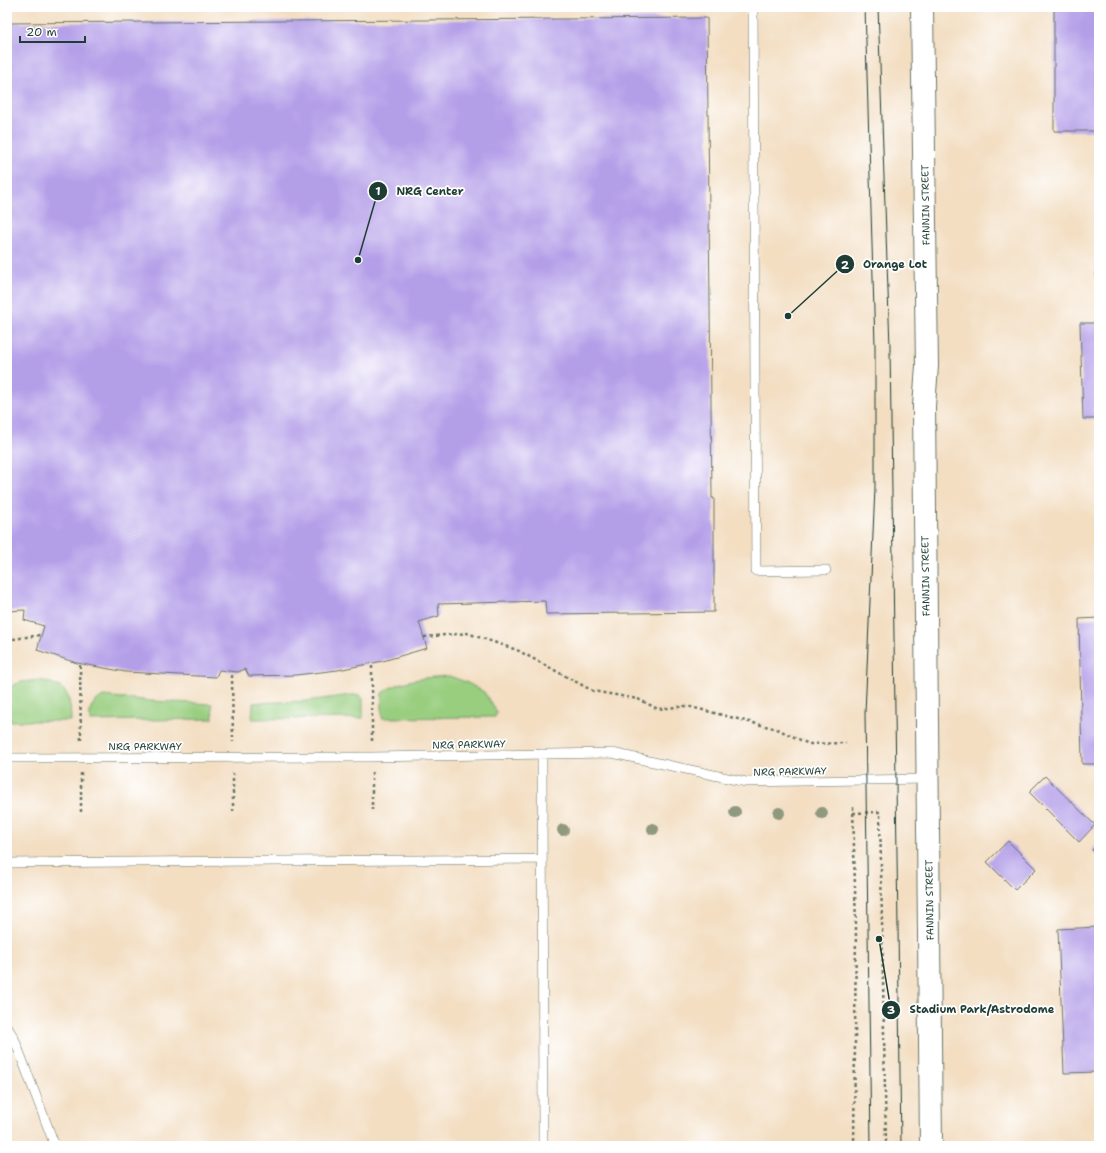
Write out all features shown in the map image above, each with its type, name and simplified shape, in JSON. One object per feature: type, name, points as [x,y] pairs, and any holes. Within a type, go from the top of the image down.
[{"type":"main road","name":"FANNIN STREET","points":[[922,7],[927,366],[924,406],[931,1146]]},
{"type":"lane","points":[[753,7],[756,571],[826,570]]},
{"type":"lane","name":"NRG PARKWAY","points":[[7,758],[372,757],[612,753],[746,782],[927,780]]},
{"type":"lane","points":[[542,754],[543,1146]]},
{"type":"lane","points":[[7,863],[542,859]]},
{"type":"lane","points":[[7,1027],[14,1038],[55,1146]]},
{"type":"path","points":[[424,637],[467,633],[518,650],[593,691],[638,698],[658,709],[687,706],[777,729],[809,744],[846,743]]},
{"type":"path","points":[[7,640],[40,634]]},
{"type":"path","points":[[372,664],[372,810]]},
{"type":"path","points":[[80,665],[81,812]]},
{"type":"path","points":[[853,807],[856,928],[854,1146]]},
{"type":"path","points":[[853,813],[880,812],[886,1146]]},
{"type":"green space","points":[[449,676],[466,682],[484,692],[497,712],[495,717],[382,718],[382,693],[405,682],[432,677]]},
{"type":"green space","points":[[40,680],[57,685],[66,692],[70,703],[71,721],[7,721],[7,688],[21,682]]},
{"type":"green space","points":[[360,695],[363,699],[363,718],[252,719],[253,703],[307,701]]},
{"type":"green space","points":[[103,696],[152,701],[212,704],[213,719],[90,721],[92,706]]},
{"type":"building","points":[[1054,7],[1099,7],[1099,131],[1054,131]]},
{"type":"building","points":[[707,18],[712,498],[714,498],[714,612],[546,614],[545,601],[438,604],[439,616],[419,622],[427,648],[383,661],[338,670],[296,675],[249,676],[245,669],[238,672],[219,670],[216,677],[126,672],[77,663],[37,650],[44,626],[24,620],[25,610],[7,611],[7,23]]},
{"type":"building","points":[[1097,222],[1099,223],[1099,280],[1096,280]]},
{"type":"building","points":[[1080,323],[1099,323],[1099,419],[1083,419]]},
{"type":"building","points":[[1099,618],[1099,764],[1082,764],[1079,619]]},
{"type":"building","points":[[1045,776],[1095,825],[1079,842],[1029,792]]},
{"type":"building","points":[[1008,841],[1036,869],[1015,890],[987,862]]},
{"type":"building","points":[[1099,843],[1099,857],[1092,850]]},
{"type":"building","points":[[1099,927],[1099,1072],[1064,1073],[1058,929]]},
{"type":"tram line","points":[[865,7],[875,345],[875,488],[865,713],[871,1146]]},
{"type":"tram line","points":[[878,7],[890,347],[901,1146]]},
{"type":"place","name":"NRG Center","points":[[358,260]]},
{"type":"place","name":"Orange Lot","points":[[788,316]]},
{"type":"place","name":"Stadium Park/Astrodome","points":[[879,939]]}]
